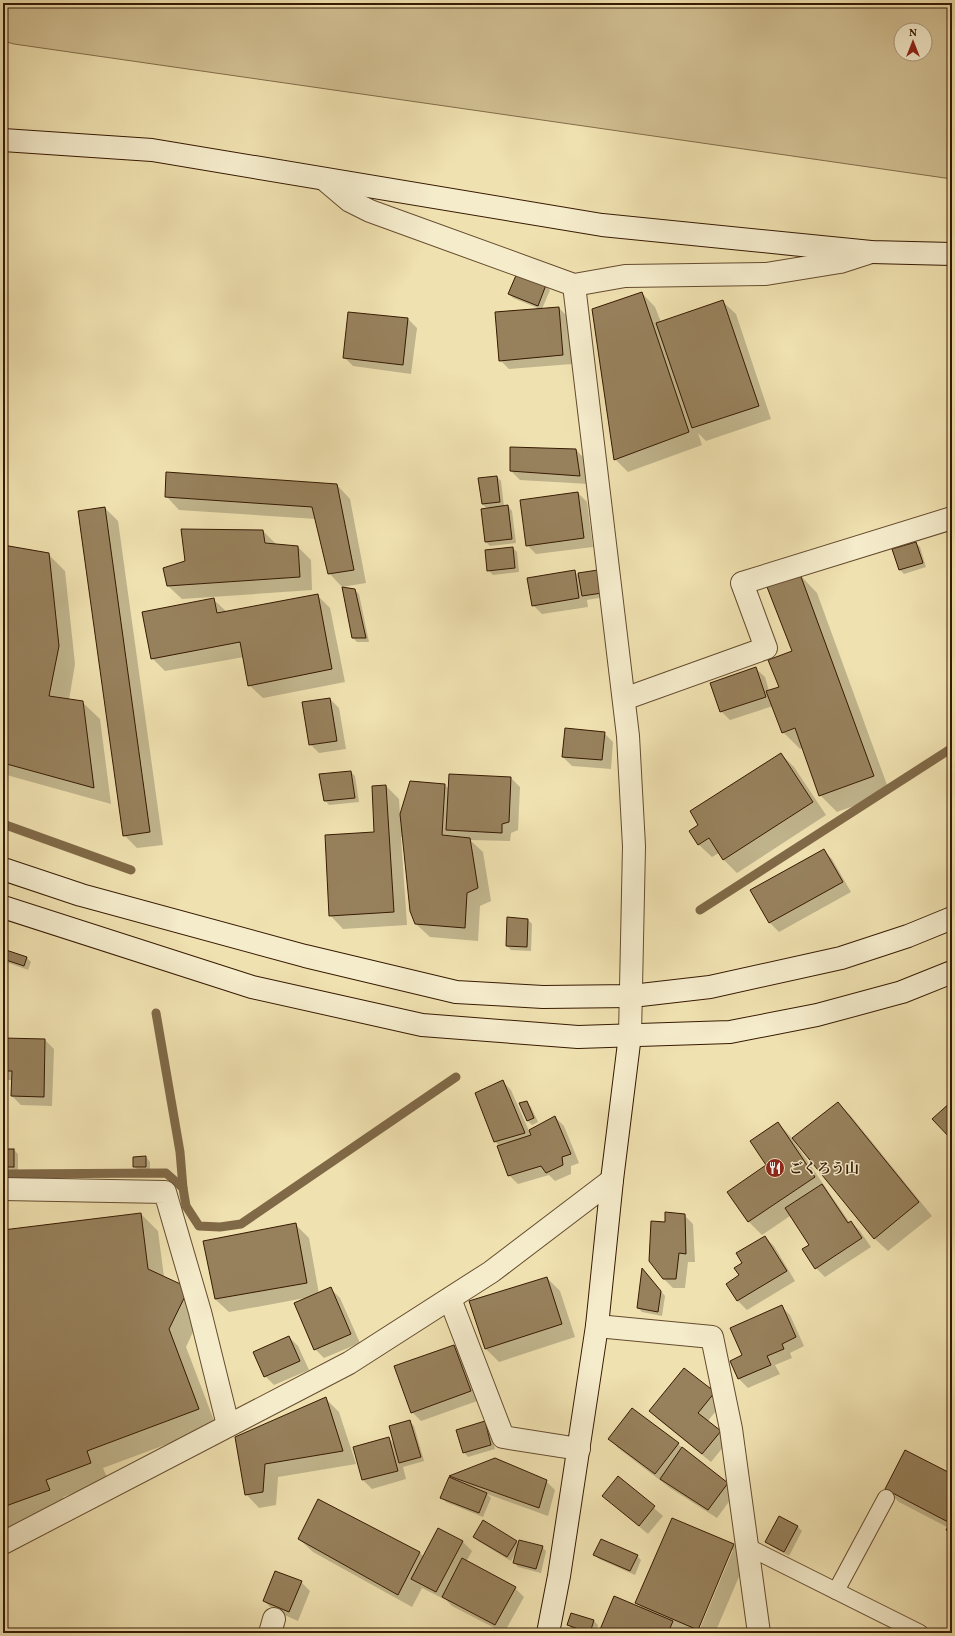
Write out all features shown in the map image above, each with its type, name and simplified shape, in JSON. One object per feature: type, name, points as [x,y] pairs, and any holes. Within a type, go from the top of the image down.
[{"type":"street","points":[[3,140],[152,150],[602,225],[871,252],[952,254]]},
{"type":"street","points":[[324,179],[350,201],[370,211],[574,284],[625,276],[766,274],[840,262],[871,252]]},
{"type":"street","points":[[548,1633],[559,1576],[597,1326],[612,1180],[630,1035],[632,996],[634,846],[628,736],[574,284]]},
{"type":"street","points":[[624,699],[766,648],[742,582],[952,518]]},
{"type":"street","points":[[3,869],[97,899],[305,956],[456,992],[543,997],[632,996],[710,988],[841,958],[908,936],[952,918]]},
{"type":"street","points":[[3,907],[252,986],[422,1025],[578,1037],[730,1032],[817,1016],[902,992],[952,972]]},
{"type":"street","points":[[3,1543],[349,1363],[491,1272],[612,1180]]},
{"type":"street","points":[[3,1189],[165,1192],[200,1312],[228,1425]]},
{"type":"street","points":[[450,1299],[503,1437],[579,1449]]},
{"type":"street","points":[[597,1326],[712,1337],[732,1429],[759,1633]]},
{"type":"lane","points":[[836,1591],[886,1498]]},
{"type":"lane","points":[[748,1547],[920,1633]]},
{"type":"shaded area","points":[[3,3],[952,3],[952,179],[14,44],[3,41]]},
{"type":"building","points":[[517,273],[546,285],[538,306],[508,294]]},
{"type":"building","points":[[642,292],[689,432],[614,460],[592,309]]},
{"type":"building","points":[[723,300],[759,406],[692,428],[656,323]]},
{"type":"building","points":[[559,307],[563,355],[499,361],[495,312]]},
{"type":"building","points":[[348,312],[408,318],[403,365],[343,358]]},
{"type":"building","points":[[510,447],[576,449],[580,476],[510,471]]},
{"type":"building","points":[[166,472],[337,484],[354,570],[328,574],[312,507],[165,497]]},
{"type":"building","points":[[497,476],[500,502],[482,504],[478,478]]},
{"type":"building","points":[[578,492],[584,538],[526,546],[520,500]]},
{"type":"building","points":[[508,505],[512,539],[485,542],[481,509]]},
{"type":"building","points":[[105,507],[150,832],[123,836],[78,511]]},
{"type":"building","points":[[181,529],[263,530],[265,543],[298,546],[300,577],[167,586],[163,568],[185,561]]},
{"type":"building","points":[[916,542],[923,563],[899,570],[892,549]]},
{"type":"building","points":[[3,545],[49,553],[59,646],[49,696],[83,701],[94,788],[3,763]]},
{"type":"building","points":[[513,547],[515,568],[487,571],[485,550]]},
{"type":"building","points":[[575,570],[579,598],[532,606],[527,578]]},
{"type":"building","points":[[598,570],[602,593],[582,596],[578,573]]},
{"type":"building","points":[[800,574],[874,776],[819,796],[795,728],[782,733],[766,691],[779,687],[768,660],[792,651],[767,587]]},
{"type":"building","points":[[342,587],[355,589],[366,638],[352,638]]},
{"type":"building","points":[[318,594],[332,669],[248,686],[240,642],[151,659],[142,612],[214,598],[217,613]]},
{"type":"building","points":[[756,667],[766,697],[720,712],[710,683]]},
{"type":"building","points":[[330,698],[337,741],[309,745],[302,702]]},
{"type":"building","points":[[565,728],[605,732],[602,760],[562,757]]},
{"type":"building","points":[[781,753],[813,802],[723,860],[709,838],[698,845],[689,831],[698,825],[690,811]]},
{"type":"building","points":[[351,771],[355,798],[324,801],[319,774]]},
{"type":"building","points":[[449,774],[511,777],[509,822],[502,824],[502,833],[446,830]]},
{"type":"building","points":[[410,781],[445,784],[442,835],[470,838],[478,888],[467,893],[465,928],[415,924],[410,911],[400,814]]},
{"type":"building","points":[[386,785],[394,912],[329,916],[325,835],[374,832],[372,786]]},
{"type":"building","points":[[824,849],[843,882],[769,923],[750,890]]},
{"type":"building","points":[[507,917],[528,919],[527,947],[506,946]]},
{"type":"building","points":[[3,949],[27,957],[24,966],[3,959]]},
{"type":"building","points":[[3,1038],[45,1039],[44,1097],[11,1096],[12,1071],[3,1071]]},
{"type":"building","points":[[503,1080],[525,1133],[494,1142],[475,1093]]},
{"type":"building","points":[[527,1101],[534,1118],[527,1121],[519,1103]]},
{"type":"building","points":[[952,1101],[952,1140],[932,1119]]},
{"type":"building","points":[[838,1102],[919,1202],[874,1239],[792,1138]]},
{"type":"building","points":[[555,1116],[571,1154],[562,1157],[563,1165],[546,1173],[541,1166],[508,1176],[497,1146],[531,1135],[529,1130]]},
{"type":"building","points":[[778,1122],[815,1177],[748,1222],[727,1192],[766,1165],[750,1141]]},
{"type":"building","points":[[3,1149],[14,1149],[14,1167],[3,1167]]},
{"type":"building","points":[[146,1156],[146,1167],[133,1167],[133,1157]]},
{"type":"building","points":[[822,1184],[848,1223],[851,1221],[862,1238],[815,1269],[802,1249],[809,1245],[785,1208]]},
{"type":"building","points":[[665,1212],[685,1214],[686,1254],[679,1253],[676,1279],[663,1279],[649,1261],[651,1221],[665,1222]]},
{"type":"building","points":[[141,1213],[148,1269],[189,1288],[169,1329],[199,1409],[87,1451],[91,1463],[46,1480],[50,1490],[3,1507],[3,1230]]},
{"type":"building","points":[[296,1223],[307,1283],[215,1299],[203,1241]]},
{"type":"building","points":[[765,1236],[787,1271],[737,1301],[726,1284],[739,1275],[734,1268],[742,1263],[736,1253]]},
{"type":"building","points":[[642,1268],[661,1291],[658,1312],[637,1308]]},
{"type":"building","points":[[547,1277],[562,1324],[485,1349],[469,1301]]},
{"type":"building","points":[[331,1287],[351,1334],[314,1350],[294,1303]]},
{"type":"building","points":[[782,1305],[796,1337],[782,1344],[784,1349],[767,1356],[771,1365],[738,1379],[730,1361],[742,1355],[730,1328]]},
{"type":"building","points":[[289,1336],[300,1361],[264,1377],[253,1352]]},
{"type":"building","points":[[454,1345],[471,1391],[411,1413],[394,1366]]},
{"type":"building","points":[[684,1368],[715,1392],[698,1413],[721,1431],[702,1454],[649,1411]]},
{"type":"building","points":[[326,1397],[343,1451],[265,1464],[263,1492],[245,1495],[235,1437]]},
{"type":"building","points":[[632,1408],[679,1443],[655,1474],[608,1439]]},
{"type":"building","points":[[410,1420],[421,1457],[399,1463],[389,1426]]},
{"type":"building","points":[[485,1421],[491,1445],[463,1453],[456,1430]]},
{"type":"building","points":[[389,1437],[398,1471],[362,1480],[353,1447]]},
{"type":"building","points":[[682,1447],[728,1483],[708,1510],[660,1479]]},
{"type":"building","points":[[905,1450],[952,1474],[952,1533],[946,1530],[950,1523],[885,1489]]},
{"type":"building","points":[[495,1458],[547,1480],[539,1508],[449,1476]]},
{"type":"building","points":[[618,1476],[655,1506],[639,1526],[602,1496]]},
{"type":"building","points":[[449,1477],[487,1493],[479,1513],[440,1498]]},
{"type":"building","points":[[318,1499],[420,1552],[398,1595],[298,1539]]},
{"type":"building","points":[[779,1516],[798,1526],[784,1552],[765,1542]]},
{"type":"building","points":[[672,1518],[734,1544],[698,1630],[635,1603]]},
{"type":"building","points":[[483,1520],[517,1541],[507,1557],[473,1537]]},
{"type":"building","points":[[438,1528],[463,1541],[436,1592],[411,1579]]},
{"type":"building","points":[[601,1539],[638,1555],[630,1571],[593,1555]]},
{"type":"building","points":[[519,1540],[543,1546],[536,1569],[513,1563]]},
{"type":"building","points":[[462,1558],[516,1587],[495,1625],[442,1597]]},
{"type":"building","points":[[275,1571],[302,1581],[289,1612],[263,1601]]},
{"type":"building","points":[[614,1596],[673,1621],[668,1633],[599,1632]]},
{"type":"building","points":[[571,1613],[594,1620],[590,1633],[567,1625]]},
{"type":"waterway","points":[[700,910],[952,748]]},
{"type":"waterway","points":[[3,824],[131,870]]},
{"type":"waterway","points":[[156,1013],[180,1152],[186,1206],[199,1226],[220,1227],[241,1224],[456,1077]]},
{"type":"waterway","points":[[3,1174],[166,1173],[183,1188]]},
{"type":"place","name":"ごくろう山","points":[[775,1168]]}]
